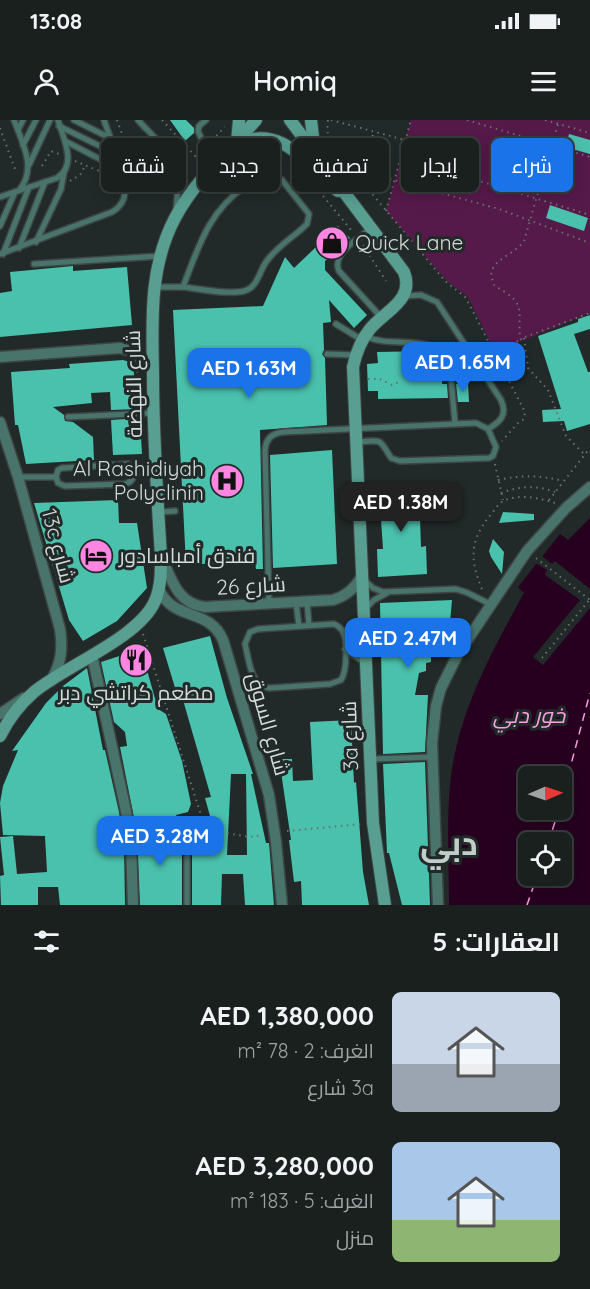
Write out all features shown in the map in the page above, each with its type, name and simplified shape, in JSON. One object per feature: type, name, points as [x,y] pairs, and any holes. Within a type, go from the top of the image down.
[{"type":"street","points":[[237,138],[239,120]]},
{"type":"street","name":"شارع النهضة","points":[[240,138],[256,120]]},
{"type":"street","points":[[290,120],[304,138]]},
{"type":"street","points":[[311,120],[313,138]]},
{"type":"street","points":[[280,142],[298,152],[326,181],[351,200]]},
{"type":"street","name":"شارع النهضة","points":[[0,714],[140,623],[154,603],[159,589],[161,556],[153,413],[154,286],[160,256],[176,216],[198,183]]},
{"type":"street","points":[[345,192],[404,272],[407,282],[404,296]]},
{"type":"street","name":"3a شارع","points":[[385,905],[374,830],[352,378],[356,355],[364,338],[404,296]]},
{"type":"street","points":[[0,357],[113,348],[128,349],[141,356],[152,369]]},
{"type":"street","name":"13c شارع","points":[[0,422],[18,477],[60,629],[62,651],[60,662],[51,681]]},
{"type":"street","points":[[438,905],[433,725],[441,688],[458,654],[527,551],[566,508],[590,488]]},
{"type":"street","name":"شارع 26","points":[[161,556],[179,593],[197,606],[219,608],[302,603],[340,598],[353,589],[362,576]]},
{"type":"street","name":"شارع السوق","points":[[159,589],[171,607],[207,620],[214,625],[223,640],[268,795],[276,842],[282,905]]},
{"type":"street","points":[[92,655],[129,828],[133,905]]},
{"type":"street","points":[[0,736],[10,718],[34,692]]},
{"type":"lane","points":[[14,120],[29,165]]},
{"type":"lane","points":[[18,130],[23,120]]},
{"type":"lane","points":[[23,146],[36,120]]},
{"type":"lane","points":[[0,226],[17,191],[27,178],[29,165],[50,120]]},
{"type":"lane","points":[[74,120],[110,138]]},
{"type":"lane","points":[[138,120],[154,138]]},
{"type":"lane","points":[[201,138],[198,122],[206,120]]},
{"type":"lane","points":[[103,121],[110,138]]},
{"type":"lane","points":[[35,243],[61,189],[68,158],[58,123]]},
{"type":"lane","points":[[58,123],[101,146]]},
{"type":"lane","points":[[65,141],[101,160]]},
{"type":"lane","points":[[0,197],[57,178],[64,172]]},
{"type":"lane","points":[[154,286],[243,291],[256,282],[262,268],[273,254],[304,227],[309,219],[306,210],[282,180],[270,174],[262,176],[224,203],[204,232],[183,287]]},
{"type":"lane","points":[[19,248],[45,182]]},
{"type":"lane","points":[[1,254],[29,187]]},
{"type":"lane","points":[[1,254],[35,243],[117,209],[125,192]]},
{"type":"lane","points":[[176,216],[177,192]]},
{"type":"lane","points":[[372,228],[340,256],[337,268],[381,318]]},
{"type":"lane","points":[[34,264],[160,256]]},
{"type":"lane","points":[[404,296],[421,295],[437,302],[501,400],[504,415],[498,423],[488,429]]},
{"type":"lane","points":[[336,324],[364,338],[386,343],[429,344],[441,350],[450,367],[455,423]]},
{"type":"lane","points":[[327,354],[356,355]]},
{"type":"lane","points":[[68,417],[153,413]]},
{"type":"lane","points":[[269,605],[265,452],[268,440],[277,433],[476,423],[488,429],[496,447],[493,456],[484,459],[397,461],[391,458],[380,441],[356,442]]},
{"type":"lane","points":[[380,427],[380,441]]},
{"type":"lane","points":[[123,464],[131,466],[134,473],[132,481],[125,484],[65,486],[58,483],[56,477],[62,468],[123,464]]},
{"type":"lane","points":[[134,473],[155,473]]},
{"type":"lane","points":[[18,477],[56,477]]},
{"type":"lane","points":[[158,512],[175,511]]},
{"type":"lane","points":[[362,576],[373,588],[389,593],[456,590],[468,592],[490,604]]},
{"type":"lane","points":[[364,611],[374,600],[389,593]]},
{"type":"lane","points":[[302,603],[309,625]]},
{"type":"lane","points":[[298,626],[302,603]]},
{"type":"lane","points":[[309,625],[338,626],[344,633],[344,675],[336,683],[270,688],[260,686],[254,678],[245,644],[247,636],[258,629],[309,625]]},
{"type":"lane","points":[[345,649],[366,664]]},
{"type":"lane","points":[[370,759],[433,757]]},
{"type":"lane","points":[[186,905],[187,824]]},
{"type":"lane","points":[[129,828],[203,824]]},
{"type":"path","points":[[117,120],[124,138]]},
{"type":"path","points":[[329,138],[329,120],[401,139]]},
{"type":"path","points":[[406,138],[411,120]]},
{"type":"path","points":[[466,120],[526,138]]},
{"type":"path","points":[[544,120],[590,133]]},
{"type":"path","points":[[554,138],[558,124]]},
{"type":"path","points":[[0,128],[15,169]]},
{"type":"path","points":[[573,152],[590,157]]},
{"type":"path","points":[[386,211],[401,157]]},
{"type":"path","points":[[389,178],[499,209],[590,243]]},
{"type":"path","points":[[479,181],[590,215]]},
{"type":"path","points":[[370,192],[445,281],[465,297],[525,412],[524,419],[496,447]]},
{"type":"path","points":[[539,192],[524,241],[497,262],[491,272],[493,284],[513,298],[519,308],[519,329],[528,368],[548,390],[566,436],[584,454]]},
{"type":"path","points":[[323,196],[358,239],[386,281]]},
{"type":"path","points":[[495,352],[590,313]]},
{"type":"path","points":[[128,349],[128,356],[137,363],[138,384],[153,384]]},
{"type":"path","points":[[368,379],[380,379],[392,385],[399,382]]},
{"type":"path","points":[[549,501],[590,448]]},
{"type":"path","points":[[493,456],[503,500]]},
{"type":"path","points":[[498,480],[537,476],[564,481]]},
{"type":"path","points":[[501,493],[524,487],[538,487],[555,492]]},
{"type":"path","points":[[490,604],[477,576],[473,550],[482,525],[503,500],[520,497],[540,498],[566,508]]},
{"type":"path","points":[[527,551],[590,600],[542,658]]},
{"type":"path","points":[[140,623],[203,824]]},
{"type":"shaded area","points":[[411,120],[590,120],[590,313],[495,352],[468,297],[447,281],[386,211],[401,156],[401,192],[479,192],[479,138],[406,138]]},
{"type":"water","name":"خور دبي","points":[[590,518],[590,905],[449,905],[449,792],[455,751],[462,727],[489,659],[524,593],[518,587],[560,534],[568,540]]},
{"type":"pier","points":[[542,556],[552,564],[555,561],[590,589],[590,608],[543,665],[533,657],[580,600],[545,575],[547,570],[536,563]]},
{"type":"building","points":[[170,120],[186,120],[194,128],[194,133],[186,140]]},
{"type":"building","points":[[569,134],[590,140],[590,154],[573,149],[573,138],[568,138]]},
{"type":"building","points":[[550,205],[588,218],[584,231],[546,218]]},
{"type":"building","points":[[338,226],[350,238],[325,261],[325,270],[367,315],[354,328],[329,300],[331,322],[323,323],[324,350],[322,354],[325,358],[327,425],[260,430],[263,569],[256,569],[255,561],[186,565],[173,310],[263,306],[285,257],[294,268]]},
{"type":"building","points":[[73,266],[73,271],[127,267],[132,325],[0,337],[0,293],[12,291],[10,272]]},
{"type":"building","points":[[590,315],[590,329],[574,334],[588,372],[590,372],[590,424],[567,431],[564,421],[543,422],[542,410],[561,409],[538,336],[578,322],[578,319]]},
{"type":"building","points":[[428,351],[428,359],[441,358],[442,360],[442,384],[447,384],[448,398],[378,399],[378,391],[368,391],[367,364],[378,363],[377,352]]},
{"type":"building","points":[[123,360],[133,363],[137,409],[111,410],[110,392],[91,393],[92,403],[53,407],[64,415],[65,421],[73,422],[93,437],[94,460],[26,464],[18,425],[15,425],[11,372],[70,368],[69,364]]},
{"type":"building","points":[[468,383],[469,402],[458,402],[456,384]]},
{"type":"building","points":[[140,418],[142,454],[113,455],[111,420]]},
{"type":"building","points":[[332,450],[337,564],[273,568],[270,455]]},
{"type":"building","points":[[424,489],[425,517],[420,517],[421,547],[426,546],[427,574],[378,577],[377,549],[383,549],[381,520],[376,520],[374,492]]},
{"type":"building","name":"فندق أمباسادور","points":[[118,500],[119,523],[137,523],[147,588],[117,621],[83,641],[69,620],[34,503]]},
{"type":"building","points":[[503,512],[534,514],[534,520],[499,523]]},
{"type":"building","points":[[493,539],[504,552],[502,574],[489,551]]},
{"type":"building","points":[[452,600],[450,623],[446,623],[444,634],[438,635],[437,649],[431,650],[431,662],[426,663],[426,671],[419,673],[415,695],[428,695],[425,752],[383,754],[380,603]]},
{"type":"building","points":[[210,636],[227,698],[253,774],[251,774],[266,843],[269,843],[274,905],[245,905],[243,874],[222,874],[221,905],[192,905],[192,833],[215,834],[205,798],[211,797],[183,700],[179,701],[163,648]],"holes":[[[231,774],[246,774],[247,855],[227,855]]]},
{"type":"building","points":[[141,649],[158,709],[166,714],[182,761],[191,804],[188,812],[176,815],[179,820],[135,823],[120,747],[127,746],[125,732],[114,722],[101,662]]},
{"type":"building","points":[[87,668],[103,750],[105,750],[119,812],[124,845],[125,905],[60,905],[58,887],[38,887],[38,905],[1,905],[0,876],[4,875],[0,837],[13,836],[17,874],[47,872],[45,836],[3,835],[0,803],[3,786],[18,750],[12,751],[46,703],[63,686]]},
{"type":"building","points":[[351,720],[354,783],[356,782],[363,872],[369,905],[302,905],[301,881],[294,882],[289,840],[291,840],[281,772],[278,771],[278,759],[292,759],[293,781],[313,780],[310,722]]},
{"type":"building","points":[[425,762],[430,905],[402,905],[389,853],[387,853],[383,764]]},
{"type":"building","points":[[182,829],[182,905],[140,905],[137,832]]},
{"type":"ferry route","points":[[571,766],[590,693]]},
{"type":"ferry route","points":[[552,832],[556,820]]},
{"type":"ferry route","points":[[527,905],[534,886]]},
{"type":"place","name":"Quick Lane","points":[[332,243]]},
{"type":"place","name":"Al Rashidiyah Polyclinin","points":[[227,481]]},
{"type":"place","name":"فندق أمباسادور","points":[[96,556]]},
{"type":"place","name":"مطعم كراتشي دبر","points":[[136,660]]},
{"type":"district","name":"دبي","points":[[449,843]]}]
